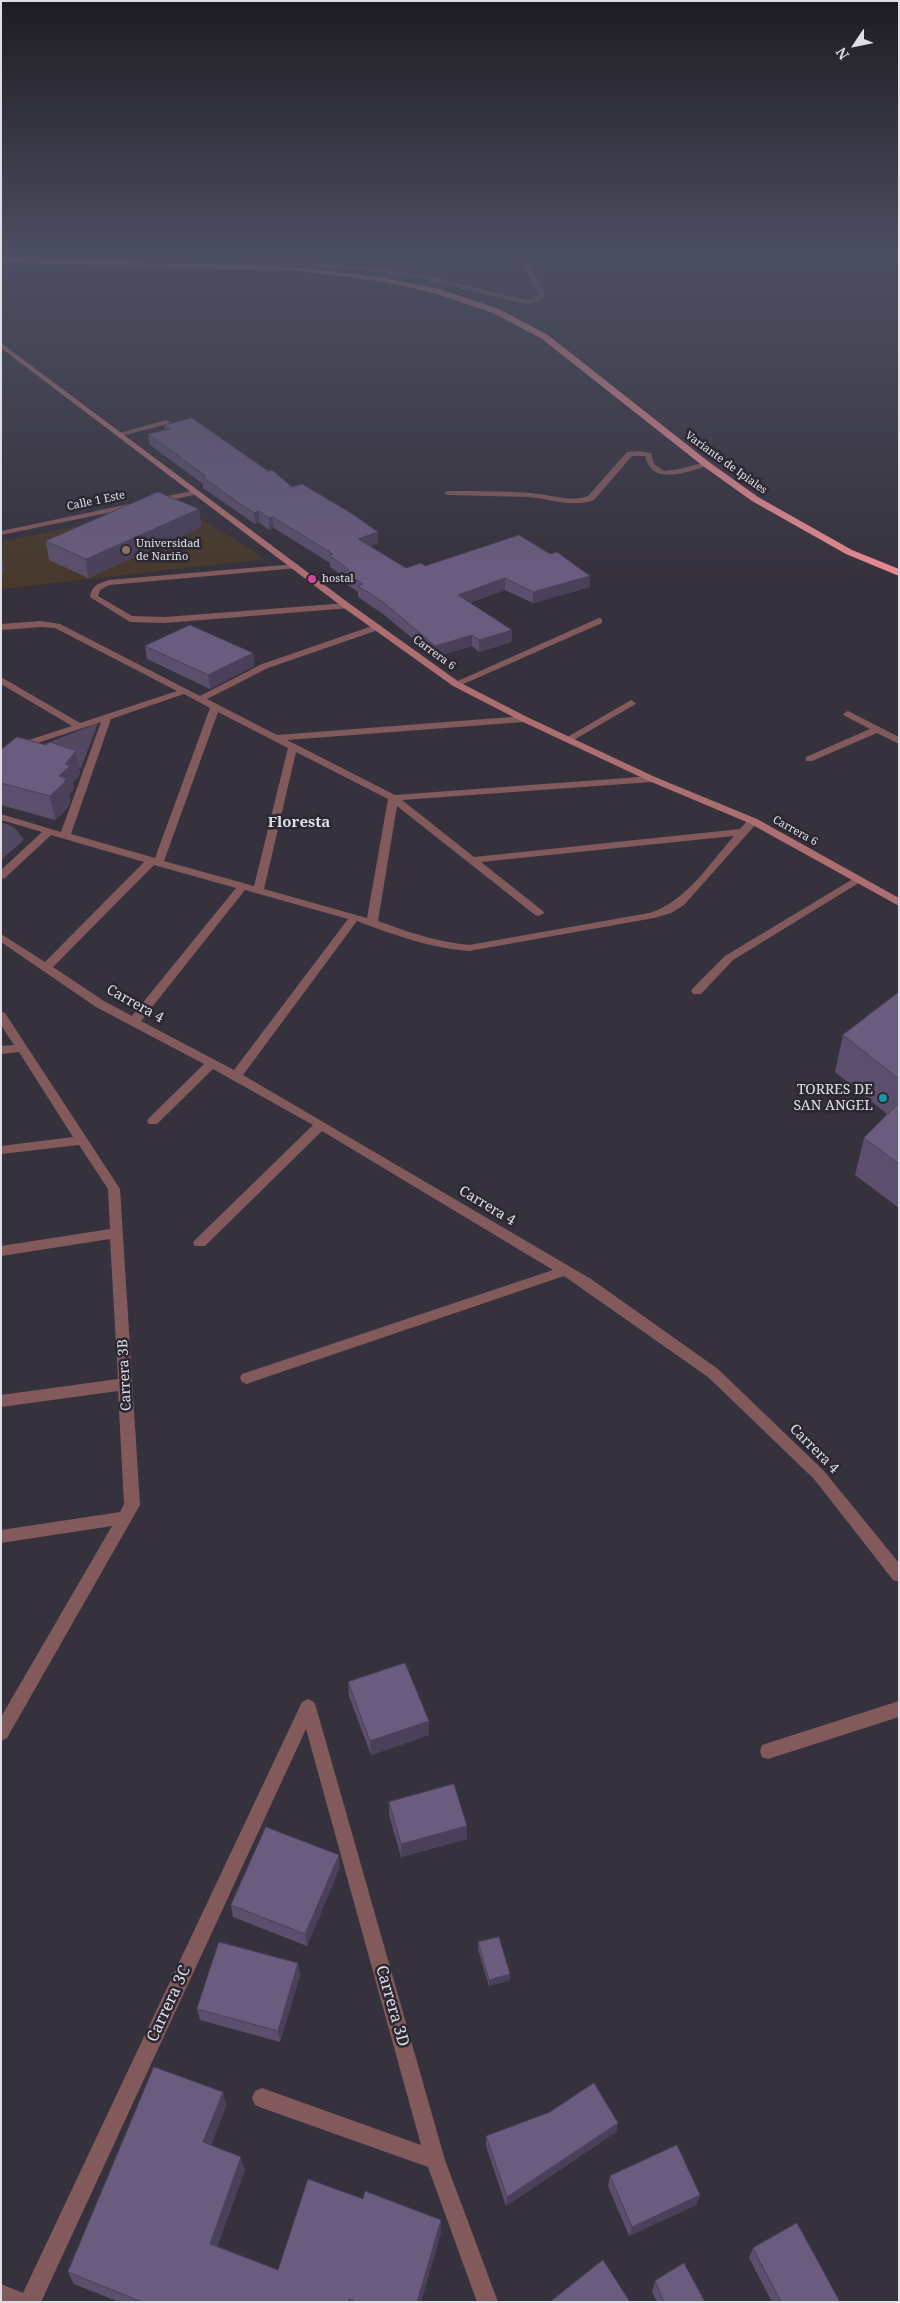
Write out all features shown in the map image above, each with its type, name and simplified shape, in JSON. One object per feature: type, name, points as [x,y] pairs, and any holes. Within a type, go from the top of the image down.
[{"type":"highway","name":"Variante de Ipiales","points":[[581,365],[706,464],[755,499],[849,552],[899,573]]},
{"type":"main road","name":"Carrera 6","points":[[28,365],[347,606],[456,684],[524,719],[569,738],[652,779],[753,821],[899,903]]},
{"type":"street","points":[[120,434],[166,422]]},
{"type":"street","points":[[448,493],[531,495],[579,501],[591,498],[630,454],[648,455],[649,465],[653,470],[662,474],[706,464]]},
{"type":"street","name":"Calle 1 Este","points":[[1,533],[196,492]]},
{"type":"street","points":[[295,566],[109,582],[98,586],[94,592],[94,597],[130,619],[165,620],[347,606]]},
{"type":"street","points":[[165,620],[182,628]]},
{"type":"street","points":[[456,684],[598,621]]},
{"type":"street","points":[[1,627],[41,624],[57,626],[182,692],[393,798],[539,913]]},
{"type":"street","points":[[198,700],[261,664],[378,627]]},
{"type":"street","points":[[1,680],[79,726]]},
{"type":"street","points":[[1,752],[182,692]]},
{"type":"street","points":[[569,738],[631,703]]},
{"type":"street","points":[[46,967],[154,862],[215,708]]},
{"type":"street","points":[[848,714],[899,741]]},
{"type":"street","points":[[66,836],[107,717]]},
{"type":"street","points":[[274,738],[524,719]]},
{"type":"street","points":[[808,759],[879,730]]},
{"type":"street","points":[[258,890],[293,748]]},
{"type":"street","points":[[393,798],[652,779]]},
{"type":"street","points":[[372,922],[393,798]]},
{"type":"street","points":[[1,816],[154,862],[372,922],[448,948],[469,948],[650,916],[668,911],[680,903],[753,821]]},
{"type":"street","points":[[1,876],[50,831]]},
{"type":"street","points":[[473,860],[743,832]]},
{"type":"street","points":[[697,991],[729,958],[858,879]]},
{"type":"street","points":[[134,1022],[243,886]]},
{"type":"street","points":[[236,1076],[355,917]]},
{"type":"street","name":"Carrera 4","points":[[1,937],[100,1004],[236,1076],[586,1283],[713,1373],[819,1475],[899,1575]]},
{"type":"street","name":"Carrera 3B","points":[[1,1016],[20,1048],[114,1189],[132,1505],[1,1733]]},
{"type":"street","points":[[1,1050],[20,1048]]},
{"type":"street","points":[[153,1121],[212,1063]]},
{"type":"street","points":[[200,1243],[320,1125]]},
{"type":"street","points":[[1,1150],[81,1140]]},
{"type":"street","points":[[1,1251],[117,1233]]},
{"type":"street","points":[[248,1378],[565,1271]]},
{"type":"street","points":[[1,1401],[125,1384]]},
{"type":"street","points":[[1,1537],[126,1517]]},
{"type":"street","name":"Carrera 3D","points":[[308,1707],[435,2160],[488,2302]]},
{"type":"street","name":"Carrera 3C","points":[[30,2302],[308,1707]]},
{"type":"street","points":[[768,1751],[899,1709]]},
{"type":"street","points":[[262,2098],[435,2160]]},
{"type":"street","points":[[1,2294],[19,2302]]},
{"type":"shaded area","name":"Universidad de Nariño","points":[[179,505],[265,559],[1,589],[1,542]]},
{"type":"shaded area","points":[[98,723],[81,768],[24,752]]},
{"type":"shaded area","points":[[1,822],[14,827],[24,840],[1,860]]},
{"type":"building","points":[[192,418],[268,471],[272,470],[292,487],[302,484],[351,513],[378,532],[358,539],[406,568],[421,563],[425,566],[519,535],[550,554],[557,552],[590,576],[533,592],[505,578],[458,595],[512,630],[479,640],[472,635],[435,646],[383,602],[358,586],[363,584],[344,571],[349,570],[329,555],[333,554],[273,517],[269,518],[259,511],[254,513],[202,477],[206,476],[148,434],[170,429],[164,425]]},
{"type":"building","points":[[158,492],[199,509],[86,559],[46,541]]},
{"type":"building","points":[[190,625],[253,653],[208,675],[145,646]]},
{"type":"building","points":[[17,737],[46,745],[50,742],[76,751],[65,764],[70,766],[59,776],[66,778],[64,783],[50,796],[1,783],[1,750]]},
{"type":"building","points":[[899,992],[899,1079],[843,1035]]},
{"type":"building","points":[[899,1103],[899,1164],[864,1138]]},
{"type":"building","points":[[405,1663],[429,1721],[370,1741],[348,1682]]},
{"type":"building","points":[[454,1784],[467,1826],[401,1844],[389,1802]]},
{"type":"building","points":[[266,1827],[339,1855],[305,1934],[231,1905]]},
{"type":"building","points":[[499,1937],[510,1974],[489,1980],[478,1942]]},
{"type":"building","points":[[219,1942],[298,1963],[278,2031],[197,2009]]},
{"type":"building","points":[[154,2067],[223,2092],[203,2142],[241,2157],[210,2244],[278,2270],[308,2179],[363,2199],[365,2191],[441,2220],[417,2302],[356,2302],[349,2299],[348,2302],[142,2302],[68,2272]]},
{"type":"building","points":[[594,2083],[618,2123],[507,2197],[486,2136],[550,2112]]},
{"type":"building","points":[[677,2145],[700,2195],[632,2227],[610,2176]]},
{"type":"building","points":[[797,2223],[840,2302],[781,2302],[753,2248]]},
{"type":"building","points":[[603,2260],[630,2302],[550,2302]]},
{"type":"building","points":[[684,2263],[705,2302],[664,2302],[655,2281]]},
{"type":"place","name":"Universidad de Nariño","points":[[126,550]]},
{"type":"place","name":"hostal","points":[[312,579]]},
{"type":"place","name":"TORRES DE SAN ANGEL","points":[[883,1098]]},
{"type":"district","name":"Floresta","points":[[299,823]]}]
